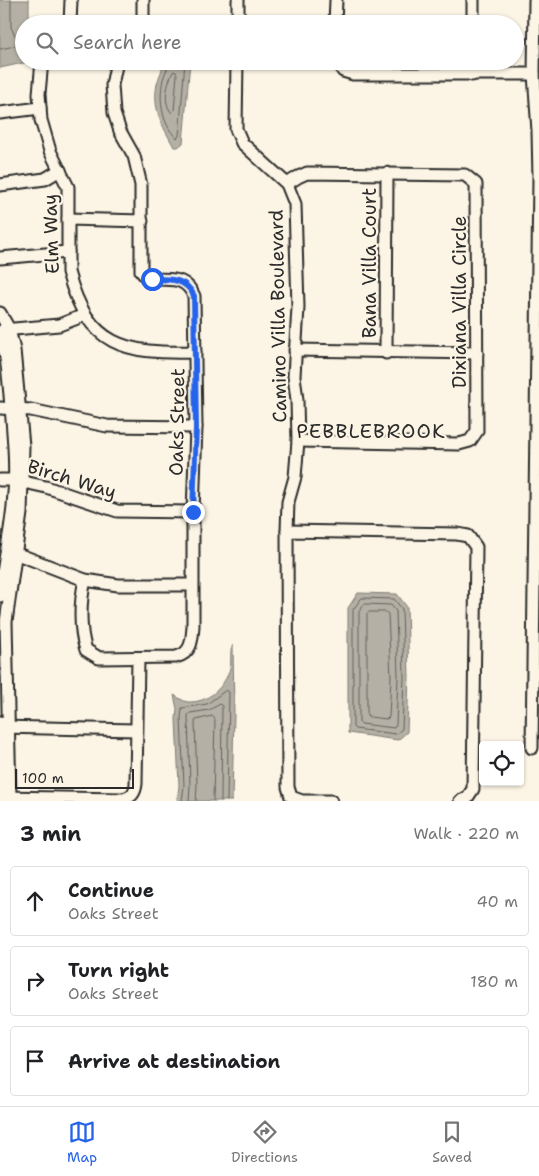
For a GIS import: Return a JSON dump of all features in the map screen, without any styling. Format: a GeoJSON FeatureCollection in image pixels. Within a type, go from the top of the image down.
{"type":"FeatureCollection","features":[{"type":"Feature","properties":{"kind":"street"},"geometry":{"type":"LineString","coordinates":[[70,15],[71,0]]}},
{"type":"Feature","properties":{"kind":"street"},"geometry":{"type":"LineString","coordinates":[[143,0],[143,15]]}},
{"type":"Feature","properties":{"kind":"street"},"geometry":{"type":"LineString","coordinates":[[238,0],[238,15]]}},
{"type":"Feature","properties":{"kind":"street"},"geometry":{"type":"LineString","coordinates":[[335,15],[336,0]]}},
{"type":"Feature","properties":{"kind":"street"},"geometry":{"type":"LineString","coordinates":[[472,15],[473,0]]}},
{"type":"Feature","properties":{"kind":"street"},"geometry":{"type":"LineString","coordinates":[[532,748],[536,736],[539,130],[534,74],[537,23],[534,0]]}},
{"type":"Feature","properties":{"kind":"street","name":"Elm Way"},"geometry":{"type":"LineString","coordinates":[[41,70],[40,108],[47,140],[68,187],[68,272],[84,314],[104,336],[128,348],[149,352],[195,352]]}},
{"type":"Feature","properties":{"kind":"street","name":"Oaks Street"},"geometry":{"type":"LineString","coordinates":[[85,580],[82,593],[82,639],[86,650],[99,658],[138,658],[176,657],[188,650],[192,632],[196,427],[194,296],[189,288],[179,281],[147,278],[142,273],[140,262],[141,185],[134,156],[116,122],[112,104],[112,85],[115,70]]}},
{"type":"Feature","properties":{"kind":"street","name":"Camino Villa Boulevard"},"geometry":{"type":"LineString","coordinates":[[237,70],[236,129],[242,143],[287,184],[292,194],[296,214],[298,307],[294,376],[297,400],[298,441],[295,477],[288,502],[287,531],[288,786],[291,797],[302,801],[331,801]]}},
{"type":"Feature","properties":{"kind":"street"},"geometry":{"type":"LineString","coordinates":[[342,70],[353,74],[534,74]]}},
{"type":"Feature","properties":{"kind":"street"},"geometry":{"type":"LineString","coordinates":[[472,70],[472,75]]}},
{"type":"Feature","properties":{"kind":"street"},"geometry":{"type":"LineString","coordinates":[[0,112],[40,108]]}},
{"type":"Feature","properties":{"kind":"street"},"geometry":{"type":"LineString","coordinates":[[0,185],[45,179],[60,170]]}},
{"type":"Feature","properties":{"kind":"street","name":"Dixiana Villa Circle"},"geometry":{"type":"LineString","coordinates":[[287,184],[307,173],[465,175],[476,184],[477,431],[470,440],[459,444],[298,441]]}},
{"type":"Feature","properties":{"kind":"street","name":"Bana Villa Court"},"geometry":{"type":"LineString","coordinates":[[386,353],[387,173]]}},
{"type":"Feature","properties":{"kind":"street"},"geometry":{"type":"LineString","coordinates":[[68,219],[142,221]]}},
{"type":"Feature","properties":{"kind":"street"},"geometry":{"type":"LineString","coordinates":[[0,258],[68,252]]}},
{"type":"Feature","properties":{"kind":"street"},"geometry":{"type":"LineString","coordinates":[[0,313],[19,480],[0,596]]}},
{"type":"Feature","properties":{"kind":"street"},"geometry":{"type":"LineString","coordinates":[[3,331],[59,325],[84,314]]}},
{"type":"Feature","properties":{"kind":"street"},"geometry":{"type":"LineString","coordinates":[[295,350],[477,353]]}},
{"type":"Feature","properties":{"kind":"street"},"geometry":{"type":"LineString","coordinates":[[10,408],[107,426],[196,427]]}},
{"type":"Feature","properties":{"kind":"street","name":"Birch Way"},"geometry":{"type":"LineString","coordinates":[[0,480],[19,480],[46,487],[117,512],[193,512]]}},
{"type":"Feature","properties":{"kind":"street"},"geometry":{"type":"LineString","coordinates":[[287,531],[457,534],[468,536],[476,547],[473,789],[467,798],[460,801]]}},
{"type":"Feature","properties":{"kind":"street"},"geometry":{"type":"LineString","coordinates":[[7,553],[85,580],[118,586],[192,585]]}},
{"type":"Feature","properties":{"kind":"street"},"geometry":{"type":"LineString","coordinates":[[7,553],[7,603],[3,627],[4,797],[123,799],[130,797],[136,790],[138,658]]}},
{"type":"Feature","properties":{"kind":"street"},"geometry":{"type":"LineString","coordinates":[[3,725],[136,730]]}},
{"type":"Feature","properties":{"kind":"water"},"geometry":{"type":"Polygon","coordinates":[[[0,0],[29,0],[29,15],[15,15],[15,65],[0,68],[0,0]]]}},
{"type":"Feature","properties":{"kind":"water"},"geometry":{"type":"Polygon","coordinates":[[[162,70],[189,70],[183,143],[178,147],[174,147],[159,117],[156,101],[157,84],[162,70]]]}},
{"type":"Feature","properties":{"kind":"water"},"geometry":{"type":"Polygon","coordinates":[[[358,593],[397,594],[407,607],[409,677],[407,732],[398,740],[348,733],[348,608],[358,593]]]}},
{"type":"Feature","properties":{"kind":"water"},"geometry":{"type":"Polygon","coordinates":[[[233,645],[232,801],[177,801],[179,786],[177,709],[174,695],[188,702],[195,702],[209,697],[215,692],[228,675],[233,645]]]}},
{"type":"Feature","properties":{"kind":"district","name":"PEBBLEBROOK"},"geometry":{"type":"Point","coordinates":[371,431]}},
{"type":"Feature","properties":{"kind":"route"},"geometry":{"type":"LineString","coordinates":[[152,279],[179,281],[186,285],[194,296],[196,427],[193,512]]}}]}
